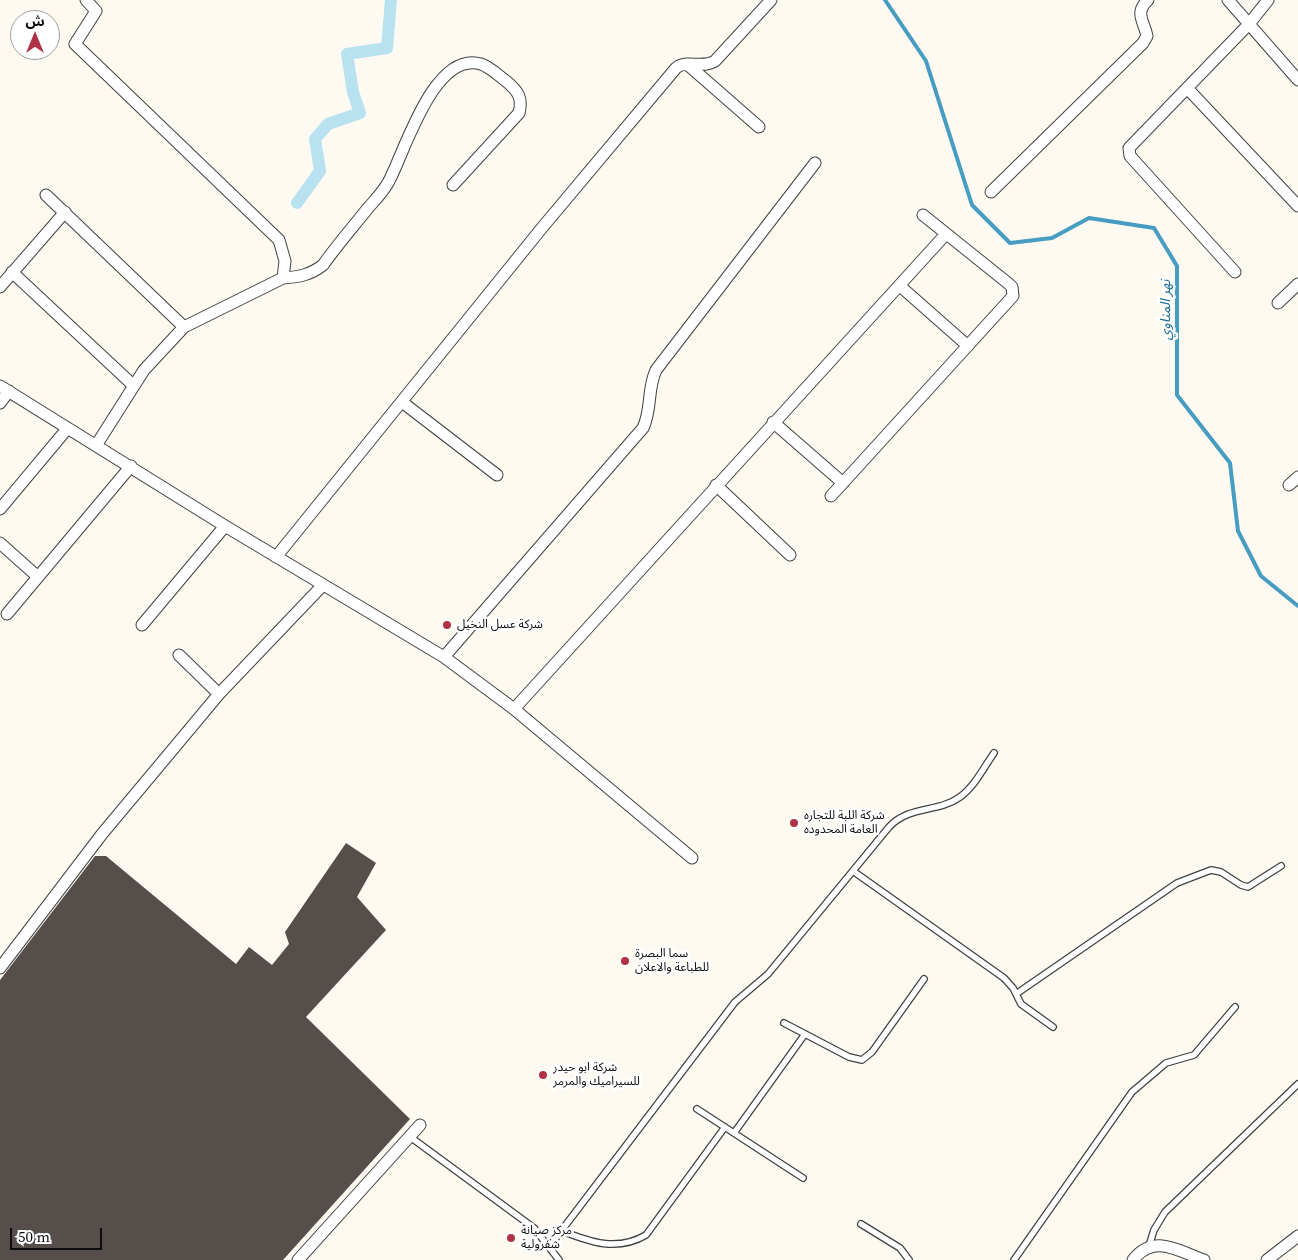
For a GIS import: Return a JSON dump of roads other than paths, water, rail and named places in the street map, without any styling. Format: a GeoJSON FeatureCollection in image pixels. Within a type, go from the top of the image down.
{"type":"FeatureCollection","features":[{"type":"Feature","properties":{"kind":"street"},"geometry":{"type":"LineString","coordinates":[[86,0],[96,11],[75,44],[279,240],[285,261],[283,278]]}},
{"type":"Feature","properties":{"kind":"street"},"geometry":{"type":"LineString","coordinates":[[276,557],[676,68],[687,64],[706,65],[715,61],[771,0]]}},
{"type":"Feature","properties":{"kind":"street"},"geometry":{"type":"LineString","coordinates":[[992,192],[1143,43],[1147,36],[1139,16],[1140,10],[1148,0]]}},
{"type":"Feature","properties":{"kind":"street"},"geometry":{"type":"LineString","coordinates":[[1228,0],[1298,80]]}},
{"type":"Feature","properties":{"kind":"street"},"geometry":{"type":"LineString","coordinates":[[1235,272],[1130,156],[1129,148],[1249,24],[1268,0]]}},
{"type":"Feature","properties":{"kind":"street"},"geometry":{"type":"LineString","coordinates":[[97,444],[159,351],[184,327],[283,278],[299,277],[312,273],[323,265],[389,183],[419,115],[439,82],[454,68],[468,63],[482,64],[514,87],[521,103],[519,113],[453,185]]}},
{"type":"Feature","properties":{"kind":"street"},"geometry":{"type":"LineString","coordinates":[[687,64],[759,127]]}},
{"type":"Feature","properties":{"kind":"street"},"geometry":{"type":"LineString","coordinates":[[1187,88],[1298,206]]}},
{"type":"Feature","properties":{"kind":"street"},"geometry":{"type":"LineString","coordinates":[[444,657],[643,428],[648,416],[650,386],[656,370],[815,163]]}},
{"type":"Feature","properties":{"kind":"street"},"geometry":{"type":"LineString","coordinates":[[46,195],[184,327]]}},
{"type":"Feature","properties":{"kind":"street"},"geometry":{"type":"LineString","coordinates":[[0,286],[65,212]]}},
{"type":"Feature","properties":{"kind":"street"},"geometry":{"type":"LineString","coordinates":[[831,496],[1010,299],[1013,291],[1009,284],[923,215]]}},
{"type":"Feature","properties":{"kind":"street"},"geometry":{"type":"LineString","coordinates":[[514,709],[946,234]]}},
{"type":"Feature","properties":{"kind":"street"},"geometry":{"type":"LineString","coordinates":[[12,272],[134,386]]}},
{"type":"Feature","properties":{"kind":"street"},"geometry":{"type":"LineString","coordinates":[[1278,303],[1298,284]]}},
{"type":"Feature","properties":{"kind":"street"},"geometry":{"type":"LineString","coordinates":[[900,286],[968,346]]}},
{"type":"Feature","properties":{"kind":"street"},"geometry":{"type":"LineString","coordinates":[[0,403],[5,389],[67,429],[97,444],[225,526],[444,657],[514,709],[692,858]]}},
{"type":"Feature","properties":{"kind":"street"},"geometry":{"type":"LineString","coordinates":[[402,402],[496,475]]}},
{"type":"Feature","properties":{"kind":"street"},"geometry":{"type":"LineString","coordinates":[[773,422],[843,482]]}},
{"type":"Feature","properties":{"kind":"street"},"geometry":{"type":"LineString","coordinates":[[0,508],[67,429]]}},
{"type":"Feature","properties":{"kind":"street"},"geometry":{"type":"LineString","coordinates":[[7,614],[131,466]]}},
{"type":"Feature","properties":{"kind":"street"},"geometry":{"type":"LineString","coordinates":[[716,485],[790,555]]}},
{"type":"Feature","properties":{"kind":"street"},"geometry":{"type":"LineString","coordinates":[[142,625],[225,526]]}},
{"type":"Feature","properties":{"kind":"street"},"geometry":{"type":"LineString","coordinates":[[0,543],[38,577]]}},
{"type":"Feature","properties":{"kind":"street"},"geometry":{"type":"LineString","coordinates":[[0,968],[102,834],[219,694],[323,585]]}},
{"type":"Feature","properties":{"kind":"street"},"geometry":{"type":"LineString","coordinates":[[179,655],[219,694]]}},
{"type":"Feature","properties":{"kind":"street"},"geometry":{"type":"LineString","coordinates":[[298,1260],[420,1125]]}},
{"type":"Feature","properties":{"kind":"street"},"geometry":{"type":"LineString","coordinates":[[1267,1260],[1298,1236]]}},
{"type":"Feature","properties":{"kind":"street"},"geometry":{"type":"LineString","coordinates":[[1133,1260],[1140,1251],[1148,1246],[1158,1245],[1204,1260]]}},
{"type":"Feature","properties":{"kind":"lane"},"geometry":{"type":"LineString","coordinates":[[549,1247],[735,1002],[768,974],[853,870],[900,817],[913,811],[960,798],[994,753]]}},
{"type":"Feature","properties":{"kind":"lane"},"geometry":{"type":"LineString","coordinates":[[1016,994],[1177,883],[1211,870],[1221,872],[1241,886],[1248,887],[1281,866]]}},
{"type":"Feature","properties":{"kind":"lane"},"geometry":{"type":"LineString","coordinates":[[853,870],[1004,978],[1021,1004],[1053,1027]]}},
{"type":"Feature","properties":{"kind":"lane"},"geometry":{"type":"LineString","coordinates":[[784,1023],[855,1060],[868,1057],[924,979]]}},
{"type":"Feature","properties":{"kind":"lane"},"geometry":{"type":"LineString","coordinates":[[1014,1260],[1132,1092],[1166,1063],[1194,1055],[1235,1008]]}},
{"type":"Feature","properties":{"kind":"lane"},"geometry":{"type":"LineString","coordinates":[[734,1133],[805,1034]]}},
{"type":"Feature","properties":{"kind":"lane"},"geometry":{"type":"LineString","coordinates":[[1148,1246],[1154,1230],[1165,1212],[1298,1084]]}},
{"type":"Feature","properties":{"kind":"lane"},"geometry":{"type":"LineString","coordinates":[[697,1109],[803,1178]]}},
{"type":"Feature","properties":{"kind":"lane"},"geometry":{"type":"LineString","coordinates":[[562,1230],[591,1242],[610,1245],[629,1242],[646,1235],[725,1127]]}},
{"type":"Feature","properties":{"kind":"lane"},"geometry":{"type":"LineString","coordinates":[[409,1136],[534,1228],[558,1260]]}},
{"type":"Feature","properties":{"kind":"lane"},"geometry":{"type":"LineString","coordinates":[[861,1224],[900,1248],[909,1260]]}},
{"type":"Feature","properties":{"kind":"waterway"},"geometry":{"type":"LineString","coordinates":[[297,203],[320,171],[315,139],[328,124],[360,113],[353,92],[347,54],[387,48],[391,0]]}},
{"type":"Feature","properties":{"kind":"waterway","name":"نهر المناوي"},"geometry":{"type":"LineString","coordinates":[[885,0],[926,61],[972,205],[1010,243],[1052,238],[1089,218],[1154,228],[1177,266],[1177,395],[1230,463],[1238,531],[1261,576],[1298,606]]}},
{"type":"Feature","properties":{"kind":"place","name":"شركة عسل النخيل"},"geometry":{"type":"Point","coordinates":[447,625]}},
{"type":"Feature","properties":{"kind":"place","name":"شركة اللبة للتجاره العامة المحدوده"},"geometry":{"type":"Point","coordinates":[794,823]}},
{"type":"Feature","properties":{"kind":"place","name":"سما البصرة للطباعة والاعلان"},"geometry":{"type":"Point","coordinates":[625,961]}},
{"type":"Feature","properties":{"kind":"place","name":"شركة ابو حيدر للسيراميك والمرمر"},"geometry":{"type":"Point","coordinates":[543,1075]}},
{"type":"Feature","properties":{"kind":"place","name":"مركز صيانة شفرولية"},"geometry":{"type":"Point","coordinates":[511,1238]}}]}
